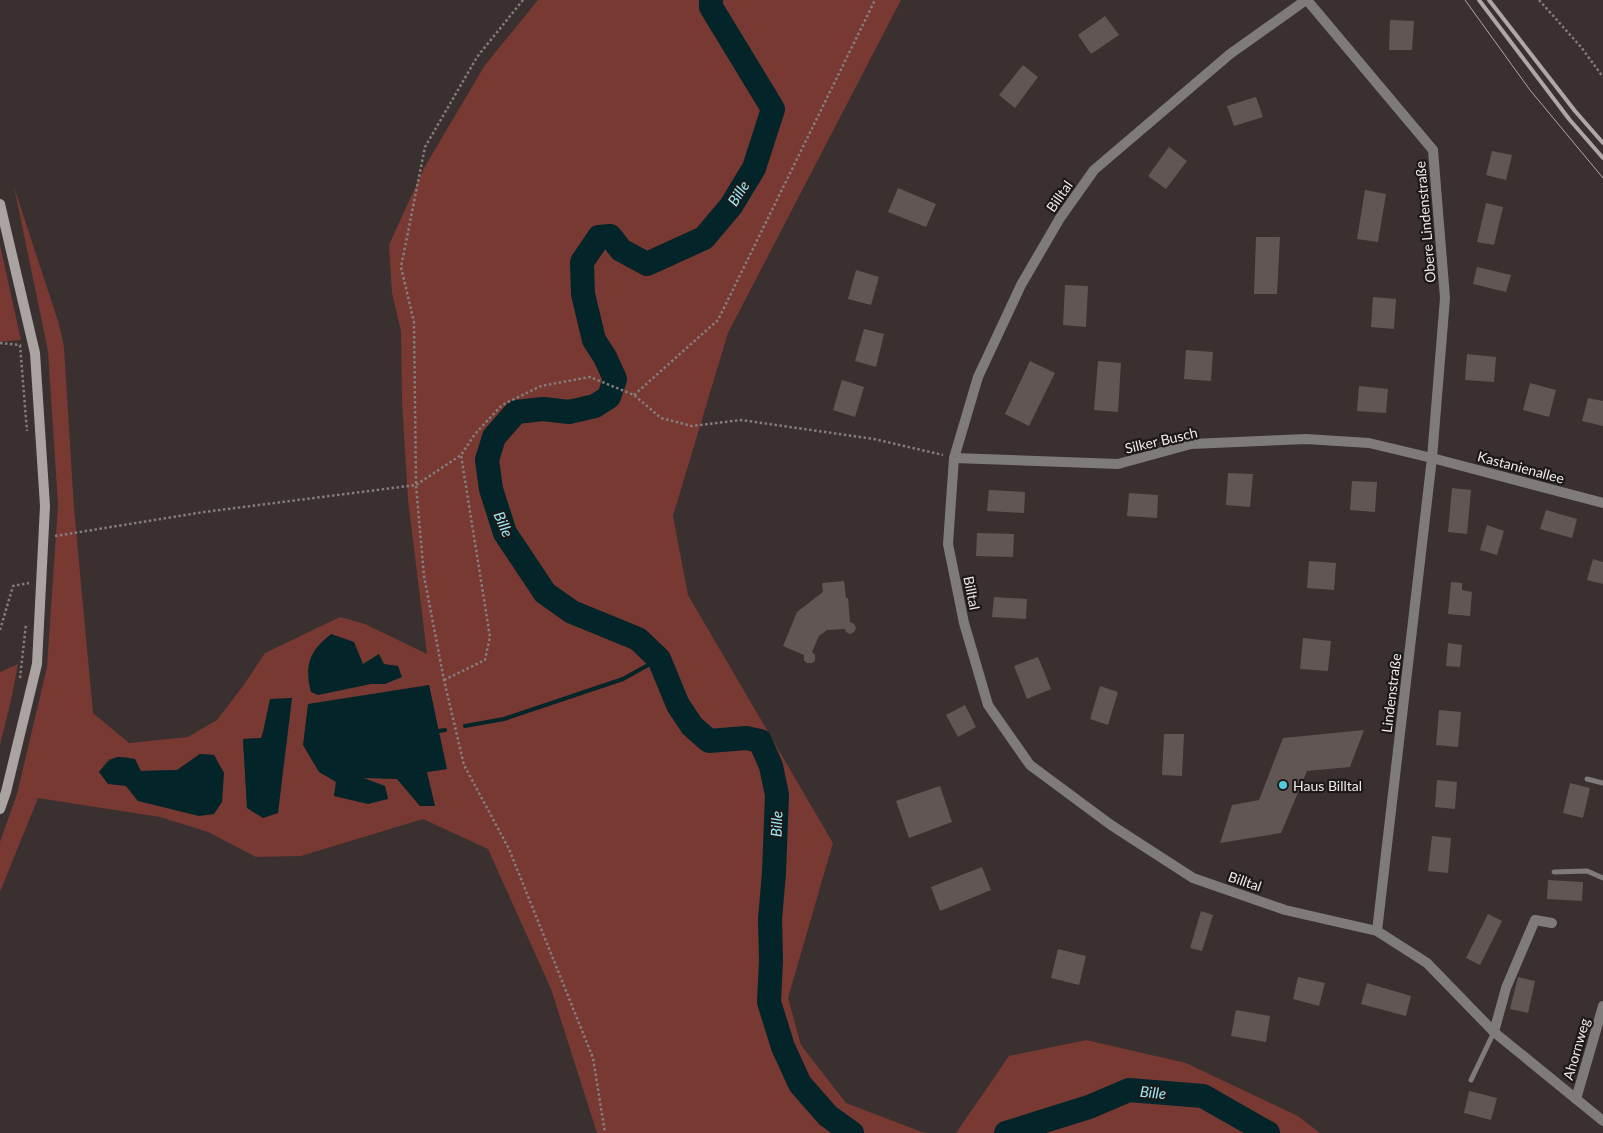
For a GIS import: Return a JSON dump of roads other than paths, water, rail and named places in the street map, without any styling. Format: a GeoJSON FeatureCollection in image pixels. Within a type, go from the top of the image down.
{"type":"FeatureCollection","features":[{"type":"Feature","properties":{"kind":"main road"},"geometry":{"type":"LineString","coordinates":[[0,204],[35,353],[45,506],[37,664],[6,792],[0,809]]}},
{"type":"Feature","properties":{"kind":"street","name":"Obere Lindenstraße"},"geometry":{"type":"LineString","coordinates":[[1306,0],[1433,150],[1445,298],[1432,458]]}},
{"type":"Feature","properties":{"kind":"street","name":"Billtal"},"geometry":{"type":"LineString","coordinates":[[1306,0],[1230,54],[1094,170],[1060,218],[1021,285],[978,377],[954,458],[948,544],[964,623],[988,705],[1030,765],[1111,826],[1193,878],[1285,910],[1377,931],[1427,963],[1494,1032],[1603,1121]]}},
{"type":"Feature","properties":{"kind":"street","name":"Silker Busch"},"geometry":{"type":"LineString","coordinates":[[954,458],[1118,464],[1191,444],[1306,439],[1369,443],[1432,458]]}},
{"type":"Feature","properties":{"kind":"street","name":"Kastanienallee"},"geometry":{"type":"LineString","coordinates":[[1432,458],[1603,503]]}},
{"type":"Feature","properties":{"kind":"street","name":"Lindenstraße"},"geometry":{"type":"LineString","coordinates":[[1377,931],[1432,458]]}},
{"type":"Feature","properties":{"kind":"street"},"geometry":{"type":"LineString","coordinates":[[1494,1032],[1506,988],[1535,920],[1552,923]]}},
{"type":"Feature","properties":{"kind":"street","name":"Ahornweg"},"geometry":{"type":"LineString","coordinates":[[1576,1099],[1603,1006]]}},
{"type":"Feature","properties":{"kind":"lane"},"geometry":{"type":"LineString","coordinates":[[1587,780],[1603,783]]}},
{"type":"Feature","properties":{"kind":"lane"},"geometry":{"type":"LineString","coordinates":[[1554,872],[1587,871],[1603,878]]}},
{"type":"Feature","properties":{"kind":"lane"},"geometry":{"type":"LineString","coordinates":[[1471,1080],[1494,1032]]}},
{"type":"Feature","properties":{"kind":"water"},"geometry":{"type":"Polygon","coordinates":[[[331,634],[354,642],[363,664],[379,654],[384,664],[398,666],[402,677],[385,684],[371,684],[318,695],[311,692],[308,674],[310,659],[318,646],[331,634]]]}},
{"type":"Feature","properties":{"kind":"water"},"geometry":{"type":"Polygon","coordinates":[[[429,685],[447,769],[427,772],[435,806],[420,806],[397,779],[363,778],[385,786],[388,799],[368,804],[334,796],[336,782],[319,772],[303,745],[308,704],[429,685]]]}},
{"type":"Feature","properties":{"kind":"water"},"geometry":{"type":"Polygon","coordinates":[[[292,698],[278,813],[263,818],[247,808],[243,739],[261,738],[270,699],[292,698]]]}},
{"type":"Feature","properties":{"kind":"water"},"geometry":{"type":"Polygon","coordinates":[[[200,754],[214,755],[224,773],[222,802],[214,814],[199,816],[138,801],[126,786],[108,784],[99,772],[107,763],[118,757],[135,759],[141,771],[177,770],[200,754]]]}},
{"type":"Feature","properties":{"kind":"waterway","name":"Bille"},"geometry":{"type":"LineString","coordinates":[[711,0],[711,7],[773,109],[754,168],[731,206],[704,238],[647,264],[621,250],[610,236],[599,237],[582,262],[583,294],[594,340],[605,357],[615,379],[609,397],[595,406],[569,412],[543,409],[516,412],[494,437],[487,460],[491,489],[505,533],[545,593],[572,612],[638,639],[659,659],[678,705],[692,726],[709,741],[746,738],[760,741],[771,766],[777,795],[770,919],[769,1002],[783,1047],[800,1084],[828,1116],[852,1133]]}},
{"type":"Feature","properties":{"kind":"waterway"},"geometry":{"type":"LineString","coordinates":[[465,726],[504,719],[623,679],[659,659]]}},
{"type":"Feature","properties":{"kind":"waterway"},"geometry":{"type":"LineString","coordinates":[[439,731],[445,730]]}},
{"type":"Feature","properties":{"kind":"waterway","name":"Bille"},"geometry":{"type":"LineString","coordinates":[[1006,1133],[1089,1107],[1129,1090],[1203,1096],[1268,1133]]}},
{"type":"Feature","properties":{"kind":"tram line"},"geometry":{"type":"LineString","coordinates":[[1465,0],[1530,90],[1603,178]]}},
{"type":"Feature","properties":{"kind":"railway"},"geometry":{"type":"LineString","coordinates":[[1479,0],[1569,119],[1603,158]]}},
{"type":"Feature","properties":{"kind":"railway"},"geometry":{"type":"LineString","coordinates":[[1489,0],[1575,111],[1603,143]]}},
{"type":"Feature","properties":{"kind":"place","name":"Haus Billtal"},"geometry":{"type":"Point","coordinates":[1283,785]}}]}
